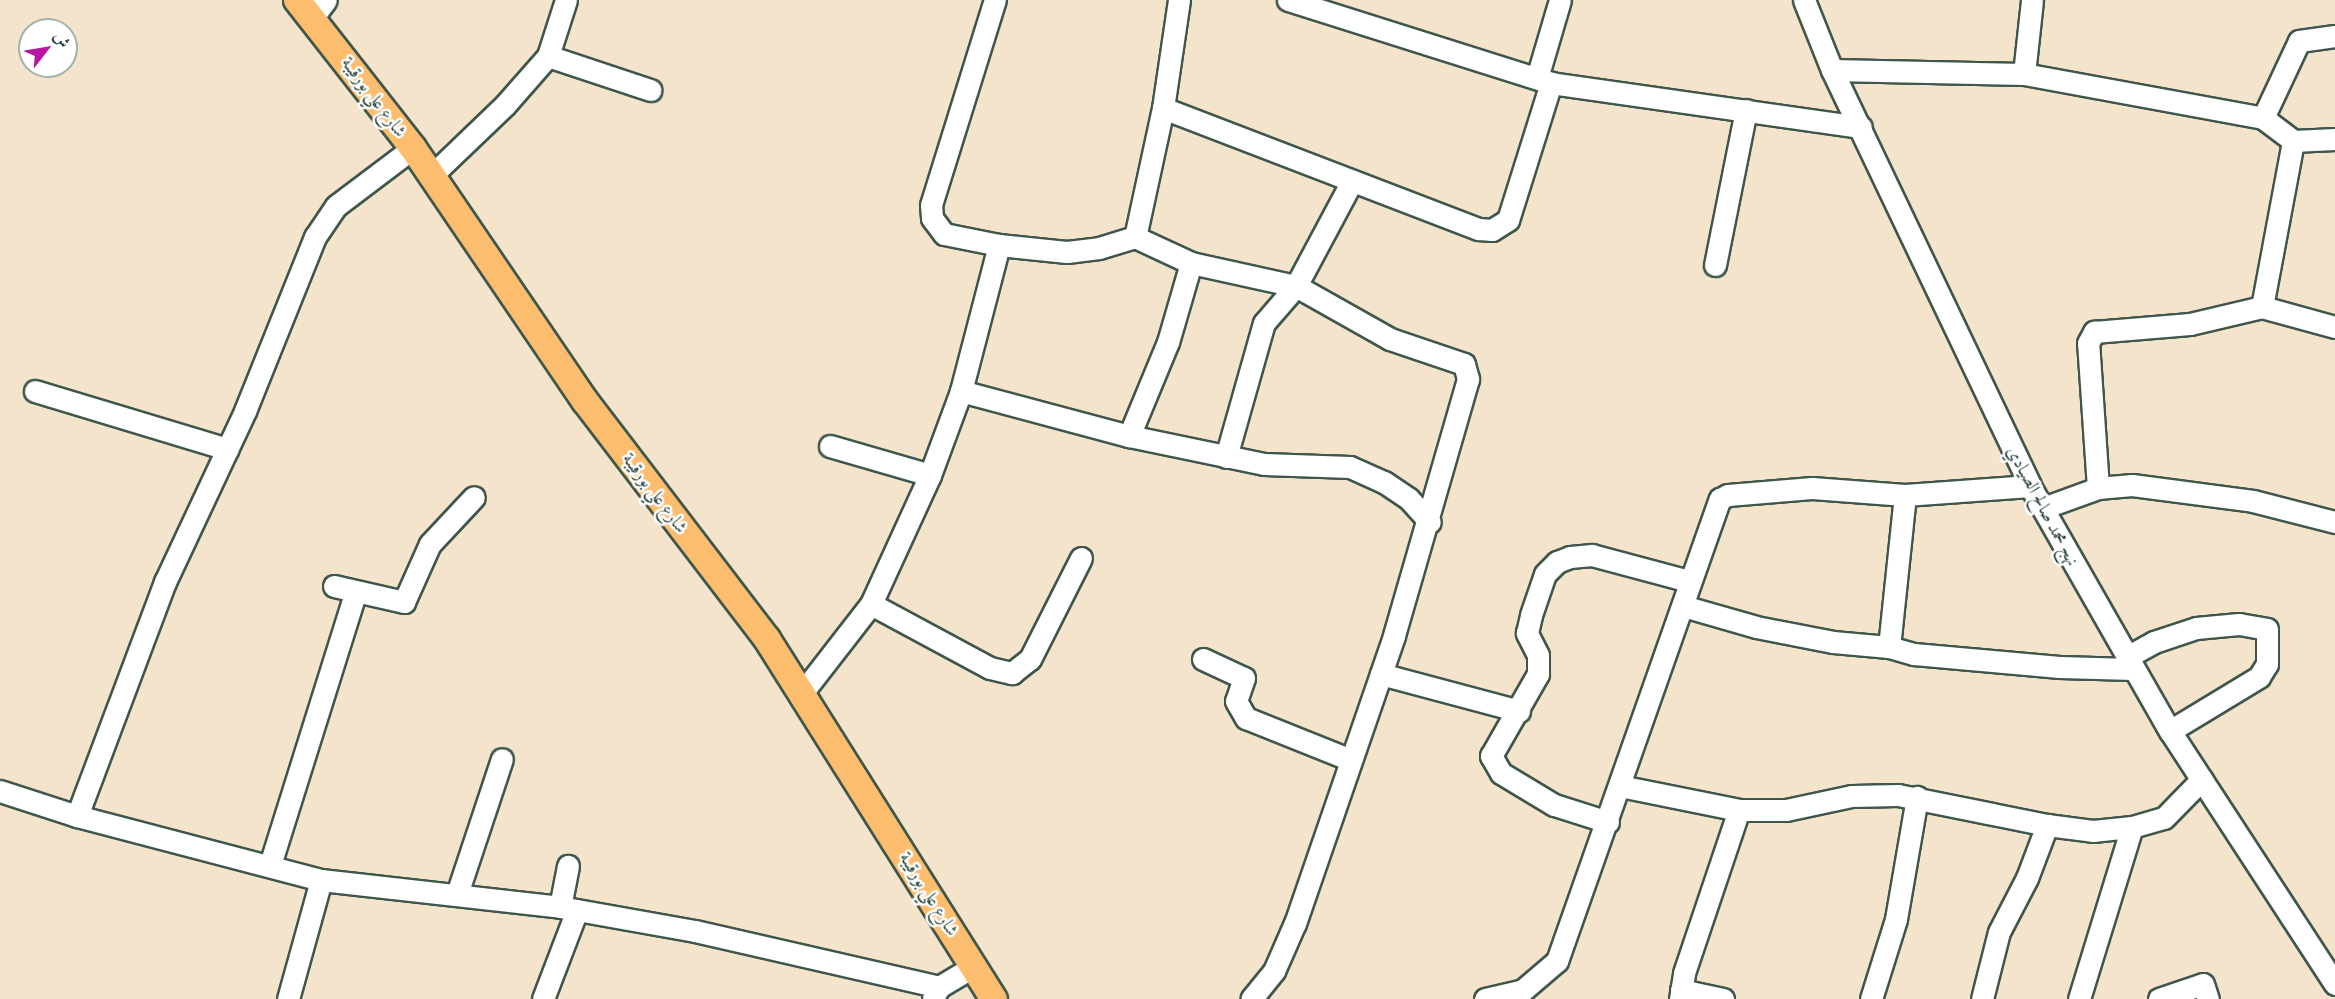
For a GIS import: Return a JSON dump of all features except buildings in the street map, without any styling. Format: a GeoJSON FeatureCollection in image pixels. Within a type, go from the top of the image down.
{"type":"FeatureCollection","features":[{"type":"Feature","properties":{"kind":"main road","name":"شارع علي بورقيبة"},"geometry":{"type":"LineString","coordinates":[[312,6],[432,175],[585,401],[767,639],[994,999]]}},
{"type":"Feature","properties":{"kind":"street"},"geometry":{"type":"LineString","coordinates":[[432,175],[505,105],[548,56],[566,0]]}},
{"type":"Feature","properties":{"kind":"street"},"geometry":{"type":"LineString","coordinates":[[995,0],[931,214],[944,234],[999,245],[1067,252],[1100,248],[1135,237],[1191,263],[1296,286],[1390,339],[1464,364],[1468,379],[1430,522],[1381,674],[1295,923],[1274,970],[1251,999]]}},
{"type":"Feature","properties":{"kind":"street"},"geometry":{"type":"LineString","coordinates":[[1135,237],[1163,108],[1179,0]]}},
{"type":"Feature","properties":{"kind":"street"},"geometry":{"type":"LineString","coordinates":[[1288,0],[1544,81],[1861,127]]}},
{"type":"Feature","properties":{"kind":"street"},"geometry":{"type":"LineString","coordinates":[[1163,108],[1479,229],[1504,226],[1544,81],[1560,0]]}},
{"type":"Feature","properties":{"kind":"street","name":"نهج محمد صالح الصيادي"},"geometry":{"type":"LineString","coordinates":[[1804,0],[1832,70],[2030,486],[2170,731],[2335,984]]}},
{"type":"Feature","properties":{"kind":"street"},"geometry":{"type":"LineString","coordinates":[[2024,74],[2032,0]]}},
{"type":"Feature","properties":{"kind":"street"},"geometry":{"type":"LineString","coordinates":[[2263,118],[2299,41],[2335,36]]}},
{"type":"Feature","properties":{"kind":"street"},"geometry":{"type":"LineString","coordinates":[[548,56],[650,90]]}},
{"type":"Feature","properties":{"kind":"street"},"geometry":{"type":"LineString","coordinates":[[1832,70],[2024,74],[2263,118],[2294,141],[2335,139]]}},
{"type":"Feature","properties":{"kind":"street"},"geometry":{"type":"LineString","coordinates":[[1715,265],[1746,110]]}},
{"type":"Feature","properties":{"kind":"street"},"geometry":{"type":"LineString","coordinates":[[2262,307],[2294,141]]}},
{"type":"Feature","properties":{"kind":"street"},"geometry":{"type":"LineString","coordinates":[[77,816],[165,582],[227,449],[322,224],[336,206],[413,148]]}},
{"type":"Feature","properties":{"kind":"street"},"geometry":{"type":"LineString","coordinates":[[1226,457],[1264,323],[1296,286],[1352,181]]}},
{"type":"Feature","properties":{"kind":"street"},"geometry":{"type":"LineString","coordinates":[[802,693],[871,604],[930,475],[961,391],[999,245]]}},
{"type":"Feature","properties":{"kind":"street"},"geometry":{"type":"LineString","coordinates":[[1129,436],[1168,342],[1191,263]]}},
{"type":"Feature","properties":{"kind":"street"},"geometry":{"type":"LineString","coordinates":[[2098,488],[2090,337],[2099,330],[2190,324],[2262,307],[2335,327]]}},
{"type":"Feature","properties":{"kind":"street"},"geometry":{"type":"LineString","coordinates":[[35,391],[227,449]]}},
{"type":"Feature","properties":{"kind":"street"},"geometry":{"type":"LineString","coordinates":[[961,391],[1129,436],[1226,457],[1296,468],[1336,465],[1366,472],[1409,499],[1430,522]]}},
{"type":"Feature","properties":{"kind":"street"},"geometry":{"type":"LineString","coordinates":[[830,446],[930,475]]}},
{"type":"Feature","properties":{"kind":"street"},"geometry":{"type":"LineString","coordinates":[[2043,508],[2098,488],[2132,485],[2209,493],[2335,522]]}},
{"type":"Feature","properties":{"kind":"street"},"geometry":{"type":"LineString","coordinates":[[1485,999],[1523,990],[1557,961],[1608,822],[1715,510],[1728,495],[1812,488],[1905,495],[2030,486]]}},
{"type":"Feature","properties":{"kind":"street"},"geometry":{"type":"LineString","coordinates":[[1889,647],[1905,495]]}},
{"type":"Feature","properties":{"kind":"street"},"geometry":{"type":"LineString","coordinates":[[334,586],[355,594],[404,602],[430,544],[474,497]]}},
{"type":"Feature","properties":{"kind":"street"},"geometry":{"type":"LineString","coordinates":[[1608,822],[1560,808],[1494,765],[1493,748],[1519,711],[1538,674],[1538,656],[1527,629],[1545,574],[1557,562],[1593,555],[1689,581]]}},
{"type":"Feature","properties":{"kind":"street"},"geometry":{"type":"LineString","coordinates":[[871,604],[990,668],[1012,673],[1030,659],[1081,558]]}},
{"type":"Feature","properties":{"kind":"street"},"geometry":{"type":"LineString","coordinates":[[270,866],[355,594]]}},
{"type":"Feature","properties":{"kind":"street"},"geometry":{"type":"LineString","coordinates":[[1683,606],[1778,632],[1833,642],[1889,647],[1914,654],[2059,667],[2130,663],[2179,632],[2204,626],[2240,624],[2268,629],[2267,664],[2259,677],[2170,731]]}},
{"type":"Feature","properties":{"kind":"street"},"geometry":{"type":"LineString","coordinates":[[1203,659],[1244,678],[1245,686],[1236,701],[1246,718],[1351,760]]}},
{"type":"Feature","properties":{"kind":"street"},"geometry":{"type":"LineString","coordinates":[[1381,674],[1519,711]]}},
{"type":"Feature","properties":{"kind":"street"},"geometry":{"type":"LineString","coordinates":[[457,894],[502,759]]}},
{"type":"Feature","properties":{"kind":"street"},"geometry":{"type":"LineString","coordinates":[[1620,786],[1739,810],[1786,810],[1871,794],[1917,797],[2048,825],[2093,831],[2132,827],[2164,818],[2202,779]]}},
{"type":"Feature","properties":{"kind":"street"},"geometry":{"type":"LineString","coordinates":[[0,791],[77,816],[321,880],[568,908],[695,931],[936,993],[974,966]]}},
{"type":"Feature","properties":{"kind":"street"},"geometry":{"type":"LineString","coordinates":[[1871,999],[1896,919],[1917,797]]}},
{"type":"Feature","properties":{"kind":"street"},"geometry":{"type":"LineString","coordinates":[[1723,999],[1681,995],[1739,810]]}},
{"type":"Feature","properties":{"kind":"street"},"geometry":{"type":"LineString","coordinates":[[1982,999],[1999,932],[2027,878],[2048,825]]}},
{"type":"Feature","properties":{"kind":"street"},"geometry":{"type":"LineString","coordinates":[[2079,999],[2132,827]]}},
{"type":"Feature","properties":{"kind":"street"},"geometry":{"type":"LineString","coordinates":[[543,999],[568,908],[568,866]]}},
{"type":"Feature","properties":{"kind":"street"},"geometry":{"type":"LineString","coordinates":[[288,999],[321,880]]}},
{"type":"Feature","properties":{"kind":"street"},"geometry":{"type":"LineString","coordinates":[[2159,999],[2204,984],[2208,999]]}}]}
